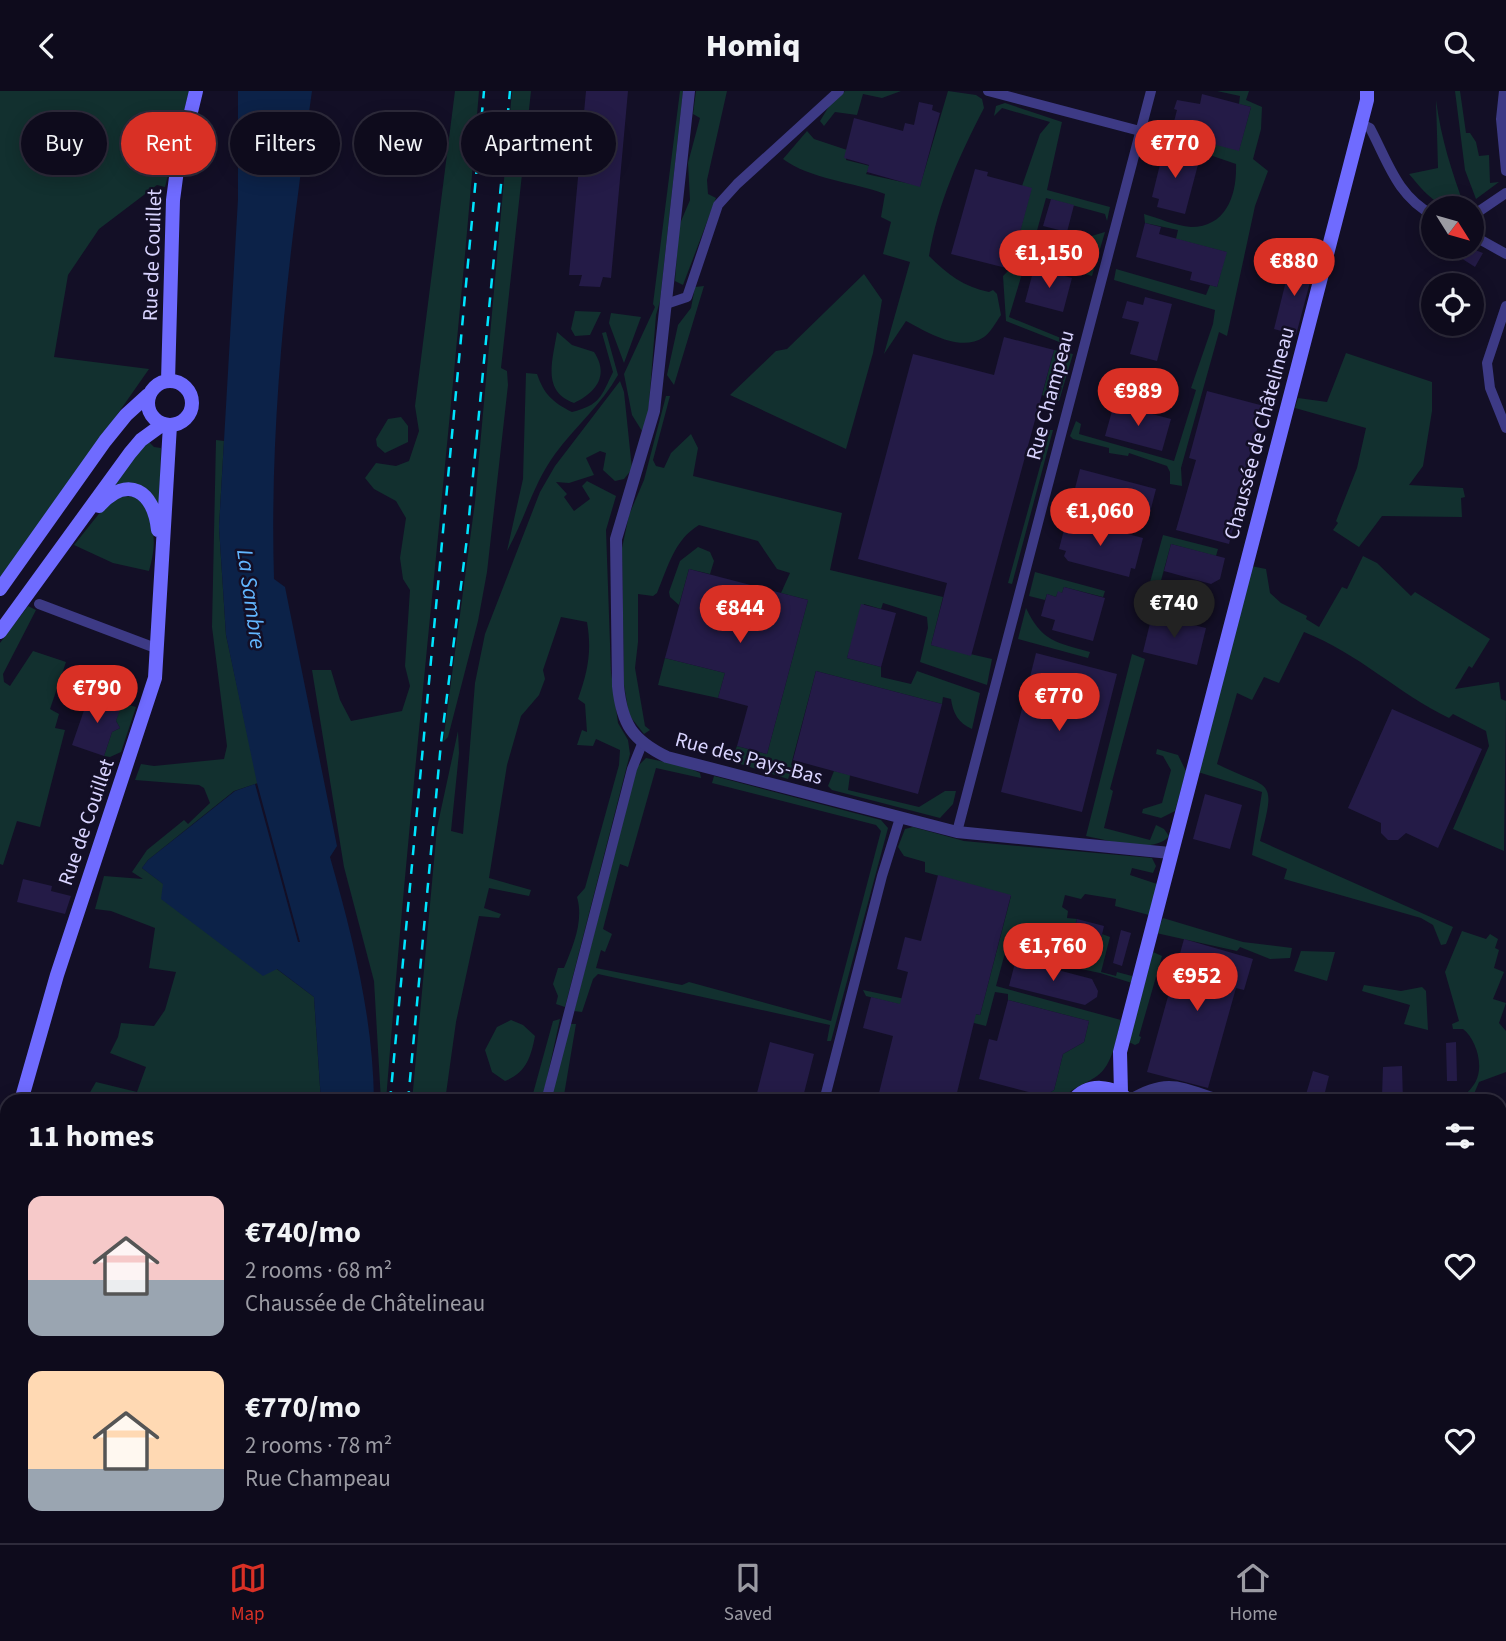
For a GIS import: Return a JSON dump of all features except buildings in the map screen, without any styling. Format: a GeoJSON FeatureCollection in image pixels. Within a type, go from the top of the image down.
{"type":"FeatureCollection","features":[{"type":"Feature","properties":{"kind":"main road","name":"Rue de Couillet"},"geometry":{"type":"LineString","coordinates":[[168,381],[173,200],[177,170],[196,91]]}},
{"type":"Feature","properties":{"kind":"main road","name":"Chaussée de Châtelineau"},"geometry":{"type":"LineString","coordinates":[[1120,1052],[1361,124],[1367,91]]}},
{"type":"Feature","properties":{"kind":"main road"},"geometry":{"type":"LineString","coordinates":[[0,589],[126,415],[159,383],[168,381],[181,384],[187,389],[192,406],[184,419],[141,440],[0,632]]}},
{"type":"Feature","properties":{"kind":"main road"},"geometry":{"type":"LineString","coordinates":[[148,395],[150,413],[167,425]]}},
{"type":"Feature","properties":{"kind":"main road","name":"Rue de Couillet"},"geometry":{"type":"LineString","coordinates":[[23,1094],[57,975],[155,678],[163,557],[167,425]]}},
{"type":"Feature","properties":{"kind":"main road"},"geometry":{"type":"LineString","coordinates":[[65,543],[111,494],[129,489],[145,495],[154,509],[158,545],[163,557]]}},
{"type":"Feature","properties":{"kind":"main road"},"geometry":{"type":"LineString","coordinates":[[1095,1087],[1120,1052]]}},
{"type":"Feature","properties":{"kind":"main road"},"geometry":{"type":"LineString","coordinates":[[1120,1052],[1126,1094]]}},
{"type":"Feature","properties":{"kind":"main road"},"geometry":{"type":"LineString","coordinates":[[1078,1094],[1095,1087],[1109,1088],[1120,1094]]}},
{"type":"Feature","properties":{"kind":"street","name":"Rue des Pays-Bas"},"geometry":{"type":"LineString","coordinates":[[689,91],[654,411],[618,529],[614,556],[620,705],[630,729],[642,744],[667,757],[957,832],[1170,853]]}},
{"type":"Feature","properties":{"kind":"street"},"geometry":{"type":"LineString","coordinates":[[666,304],[687,297],[718,205],[737,184],[839,91]]}},
{"type":"Feature","properties":{"kind":"street"},"geometry":{"type":"LineString","coordinates":[[988,91],[1140,131]]}},
{"type":"Feature","properties":{"kind":"street","name":"Rue Champeau"},"geometry":{"type":"LineString","coordinates":[[957,832],[1151,91]]}},
{"type":"Feature","properties":{"kind":"street"},"geometry":{"type":"LineString","coordinates":[[1504,91],[1501,119],[1506,171]]}},
{"type":"Feature","properties":{"kind":"street"},"geometry":{"type":"LineString","coordinates":[[1361,124],[1370,128],[1390,172],[1403,192],[1421,206]]}},
{"type":"Feature","properties":{"kind":"street"},"geometry":{"type":"LineString","coordinates":[[1484,208],[1506,193]]}},
{"type":"Feature","properties":{"kind":"street"},"geometry":{"type":"LineString","coordinates":[[1484,242],[1506,254]]}},
{"type":"Feature","properties":{"kind":"street"},"geometry":{"type":"LineString","coordinates":[[1506,306],[1487,363],[1490,388],[1506,428]]}},
{"type":"Feature","properties":{"kind":"street"},"geometry":{"type":"LineString","coordinates":[[39,604],[158,649]]}},
{"type":"Feature","properties":{"kind":"street"},"geometry":{"type":"LineString","coordinates":[[548,1094],[632,769],[642,744]]}},
{"type":"Feature","properties":{"kind":"street"},"geometry":{"type":"LineString","coordinates":[[826,1094],[882,876],[900,818]]}},
{"type":"Feature","properties":{"kind":"street"},"geometry":{"type":"LineString","coordinates":[[1135,1094],[1150,1087],[1174,1084],[1204,1094]]}},
{"type":"Feature","properties":{"kind":"green space"},"geometry":{"type":"Polygon","coordinates":[[[0,91],[189,91],[184,112],[121,112],[121,175],[168,175],[165,187],[157,185],[99,229],[68,275],[54,357],[149,369],[0,582],[0,91]]]}},
{"type":"Feature","properties":{"kind":"green space"},"geometry":{"type":"Polygon","coordinates":[[[455,91],[479,91],[477,112],[461,112],[461,175],[472,175],[387,1094],[381,1094],[374,981],[344,867],[312,670],[331,670],[340,700],[351,721],[402,711],[410,686],[405,666],[410,590],[403,579],[400,558],[406,518],[396,501],[374,489],[365,478],[376,463],[396,466],[409,461],[419,431],[415,406],[444,175],[447,175],[455,91]]]}},
{"type":"Feature","properties":{"kind":"green space"},"geometry":{"type":"Polygon","coordinates":[[[512,91],[531,91],[529,112],[510,112],[512,91]]]}},
{"type":"Feature","properties":{"kind":"green space"},"geometry":{"type":"Polygon","coordinates":[[[680,91],[683,91],[660,301],[656,315],[648,416],[642,431],[632,415],[624,374],[655,307],[653,304],[680,91]]]}},
{"type":"Feature","properties":{"kind":"green space"},"geometry":{"type":"Polygon","coordinates":[[[696,91],[727,91],[707,180],[708,194],[716,198],[683,285],[675,281],[679,226],[690,200],[688,163],[700,118],[693,114],[696,91]]]}},
{"type":"Feature","properties":{"kind":"green space"},"geometry":{"type":"Polygon","coordinates":[[[845,91],[901,91],[882,98],[863,94],[857,115],[835,112],[824,126],[820,121],[831,103],[845,91]]]}},
{"type":"Feature","properties":{"kind":"green space"},"geometry":{"type":"Polygon","coordinates":[[[948,91],[976,95],[982,99],[984,108],[950,180],[929,256],[964,283],[980,290],[993,290],[997,294],[1001,315],[984,337],[965,343],[944,339],[906,321],[884,354],[910,262],[883,254],[891,222],[881,217],[885,194],[819,176],[783,159],[807,131],[814,139],[847,150],[846,160],[870,166],[866,174],[920,186],[948,91]]]}},
{"type":"Feature","properties":{"kind":"green space"},"geometry":{"type":"Polygon","coordinates":[[[1217,91],[1249,91],[1246,100],[1262,107],[1261,129],[1253,159],[1268,171],[1255,206],[1227,336],[1219,332],[1181,468],[1182,486],[1170,484],[1167,466],[1129,453],[1128,456],[1109,453],[1109,448],[1070,436],[1076,421],[1081,424],[1079,434],[1174,461],[1196,390],[1191,388],[1213,324],[1215,310],[1114,280],[1116,269],[1206,295],[1210,285],[1217,287],[1226,252],[1176,239],[1178,230],[1145,223],[1144,214],[1173,224],[1203,226],[1221,215],[1227,207],[1232,197],[1236,164],[1201,152],[1200,158],[1150,143],[1154,128],[1239,150],[1251,107],[1239,104],[1240,96],[1217,91]]]}},
{"type":"Feature","properties":{"kind":"green space"},"geometry":{"type":"Polygon","coordinates":[[[1455,91],[1460,91],[1466,133],[1470,133],[1476,142],[1479,156],[1489,155],[1490,183],[1499,182],[1480,196],[1475,196],[1465,170],[1455,91]]]}},
{"type":"Feature","properties":{"kind":"green space"},"geometry":{"type":"Polygon","coordinates":[[[1436,100],[1448,155],[1461,196],[1429,196],[1409,174],[1438,168],[1436,100]]]}},
{"type":"Feature","properties":{"kind":"green space"},"geometry":{"type":"Polygon","coordinates":[[[1005,103],[1062,122],[1047,190],[1110,207],[1107,221],[1105,214],[1046,198],[1033,245],[1053,248],[1056,238],[1078,240],[1105,232],[1092,276],[1027,257],[1009,317],[1073,343],[1072,347],[1006,321],[1003,276],[1010,269],[1031,189],[1022,186],[1040,134],[1050,122],[1002,108],[994,116],[996,106],[1005,103]]]}},
{"type":"Feature","properties":{"kind":"green space"},"geometry":{"type":"Polygon","coordinates":[[[504,175],[522,175],[501,368],[507,371],[508,385],[487,572],[478,621],[448,737],[443,742],[475,502],[504,175]]]}},
{"type":"Feature","properties":{"kind":"green space"},"geometry":{"type":"Polygon","coordinates":[[[864,274],[882,300],[873,353],[846,449],[730,395],[776,351],[787,349],[864,274]]]}},
{"type":"Feature","properties":{"kind":"green space"},"geometry":{"type":"Polygon","coordinates":[[[704,286],[674,385],[667,375],[678,325],[691,308],[695,287],[704,286]]]}},
{"type":"Feature","properties":{"kind":"green space"},"geometry":{"type":"Polygon","coordinates":[[[575,311],[601,312],[590,335],[575,336],[571,329],[575,311]]]}},
{"type":"Feature","properties":{"kind":"green space"},"geometry":{"type":"Polygon","coordinates":[[[611,313],[641,317],[624,363],[609,323],[611,313]]]}},
{"type":"Feature","properties":{"kind":"green space"},"geometry":{"type":"Polygon","coordinates":[[[557,332],[572,345],[594,352],[601,369],[594,389],[574,403],[564,398],[553,383],[552,364],[557,332]]]}},
{"type":"Feature","properties":{"kind":"green space"},"geometry":{"type":"Polygon","coordinates":[[[606,332],[618,375],[547,465],[507,551],[523,479],[526,373],[537,374],[554,401],[572,412],[589,406],[602,394],[613,372],[602,333],[606,332]]]}},
{"type":"Feature","properties":{"kind":"green space"},"geometry":{"type":"Polygon","coordinates":[[[1054,350],[1073,354],[1059,401],[1042,395],[1054,350]]]}},
{"type":"Feature","properties":{"kind":"green space"},"geometry":{"type":"Polygon","coordinates":[[[1346,353],[1432,382],[1432,411],[1423,466],[1409,485],[1463,488],[1465,497],[1461,498],[1462,517],[1382,516],[1359,547],[1333,530],[1338,523],[1336,521],[1357,468],[1366,428],[1295,408],[1298,398],[1327,402],[1346,353]]]}},
{"type":"Feature","properties":{"kind":"green space"},"geometry":{"type":"Polygon","coordinates":[[[620,381],[624,392],[632,469],[624,479],[615,481],[603,470],[606,453],[600,451],[586,458],[594,475],[569,483],[556,482],[567,494],[564,497],[574,511],[590,499],[582,486],[587,481],[616,496],[606,530],[611,672],[618,723],[628,740],[630,754],[565,1007],[556,1004],[558,996],[553,984],[558,968],[564,968],[571,951],[579,915],[577,897],[585,888],[619,765],[620,750],[596,739],[593,746],[577,745],[582,730],[587,732],[585,704],[578,699],[588,661],[587,622],[561,617],[543,670],[545,679],[539,695],[521,716],[507,765],[489,878],[531,890],[529,896],[489,888],[484,908],[501,914],[499,918],[479,916],[456,1022],[446,1094],[413,1094],[437,828],[458,731],[459,753],[451,831],[463,834],[475,683],[485,634],[540,492],[555,466],[620,381]]]}},
{"type":"Feature","properties":{"kind":"green space"},"geometry":{"type":"Polygon","coordinates":[[[666,396],[670,396],[653,460],[656,466],[664,468],[671,453],[691,434],[698,448],[693,476],[842,513],[830,570],[943,597],[931,645],[992,659],[987,685],[920,662],[928,628],[927,617],[883,603],[881,609],[864,604],[847,658],[881,667],[881,677],[911,684],[917,671],[980,693],[972,729],[957,717],[951,699],[943,697],[942,704],[816,671],[791,765],[819,772],[817,785],[731,761],[737,746],[767,754],[808,600],[781,593],[790,573],[777,569],[758,541],[699,525],[683,538],[678,546],[657,593],[653,596],[638,594],[635,668],[645,726],[650,730],[644,734],[629,715],[624,685],[622,548],[629,515],[644,480],[666,396]]]}},
{"type":"Feature","properties":{"kind":"green space"},"geometry":{"type":"Polygon","coordinates":[[[401,417],[408,426],[408,442],[385,453],[377,446],[376,439],[388,419],[401,417]]]}},
{"type":"Feature","properties":{"kind":"green space"},"geometry":{"type":"Polygon","coordinates":[[[1050,430],[1053,430],[1012,584],[1008,583],[1050,430]]]}},
{"type":"Feature","properties":{"kind":"green space"},"geometry":{"type":"Polygon","coordinates":[[[147,440],[154,447],[161,448],[159,507],[114,488],[123,468],[147,440]]]}},
{"type":"Feature","properties":{"kind":"green space"},"geometry":{"type":"Polygon","coordinates":[[[216,440],[224,441],[219,527],[226,635],[258,783],[234,791],[148,860],[142,868],[314,997],[321,1094],[89,1094],[96,1082],[137,1092],[146,1067],[110,1053],[121,1023],[154,1026],[165,1010],[176,972],[149,968],[155,928],[111,911],[95,909],[104,876],[143,879],[132,872],[147,850],[184,820],[188,824],[210,803],[204,788],[199,785],[135,780],[141,764],[154,766],[224,759],[227,746],[212,627],[216,440]]]}},
{"type":"Feature","properties":{"kind":"green space"},"geometry":{"type":"Polygon","coordinates":[[[120,496],[140,497],[149,517],[154,541],[149,571],[113,563],[74,545],[110,500],[120,496]]]}},
{"type":"Feature","properties":{"kind":"green space"},"geometry":{"type":"Polygon","coordinates":[[[1163,535],[1218,549],[1216,556],[1171,544],[1154,606],[1144,604],[1163,535]]]}},
{"type":"Feature","properties":{"kind":"green space"},"geometry":{"type":"Polygon","coordinates":[[[698,547],[710,552],[714,561],[710,574],[689,569],[679,605],[670,597],[669,592],[680,561],[698,547]]]}},
{"type":"Feature","properties":{"kind":"green space"},"geometry":{"type":"Polygon","coordinates":[[[1363,556],[1377,563],[1411,596],[1415,592],[1490,639],[1455,689],[1499,682],[1501,699],[1506,701],[1504,851],[1453,829],[1489,746],[1486,731],[1453,714],[1449,718],[1342,651],[1304,632],[1279,683],[1264,677],[1252,700],[1237,693],[1217,764],[1265,788],[1268,805],[1260,841],[1453,927],[1446,944],[1441,945],[1433,925],[1421,918],[1284,879],[1287,869],[1252,855],[1262,792],[1198,772],[1251,566],[1266,569],[1270,593],[1281,603],[1307,616],[1306,619],[1319,627],[1342,587],[1347,589],[1363,556]]]}},
{"type":"Feature","properties":{"kind":"green space"},"geometry":{"type":"Polygon","coordinates":[[[1035,572],[1105,591],[1103,597],[1064,587],[1062,593],[1058,592],[1056,597],[1047,594],[1045,600],[1029,596],[1035,572]]]}},
{"type":"Feature","properties":{"kind":"green space"},"geometry":{"type":"Polygon","coordinates":[[[28,606],[36,610],[3,674],[4,682],[10,686],[33,651],[66,662],[50,709],[59,714],[55,728],[65,730],[40,827],[17,821],[3,865],[0,864],[0,643],[28,606]]]}},
{"type":"Feature","properties":{"kind":"green space"},"geometry":{"type":"Polygon","coordinates":[[[1026,608],[1044,634],[1059,643],[1090,652],[1088,658],[1018,639],[1026,608]]]}},
{"type":"Feature","properties":{"kind":"green space"},"geometry":{"type":"Polygon","coordinates":[[[1132,654],[1145,659],[1110,789],[1113,791],[1104,828],[1150,840],[1156,825],[1164,829],[1169,836],[1153,845],[1130,845],[1086,836],[1132,654]]]}},
{"type":"Feature","properties":{"kind":"green space"},"geometry":{"type":"Polygon","coordinates":[[[665,658],[725,673],[718,698],[658,685],[665,658]]]}},
{"type":"Feature","properties":{"kind":"green space"},"geometry":{"type":"Polygon","coordinates":[[[121,703],[136,707],[121,752],[110,757],[104,756],[112,732],[120,728],[116,721],[121,703]]]}},
{"type":"Feature","properties":{"kind":"green space"},"geometry":{"type":"Polygon","coordinates":[[[1157,749],[1178,755],[1186,771],[1175,811],[1161,818],[1142,813],[1143,809],[1162,803],[1171,770],[1163,756],[1156,754],[1157,749]]]}},
{"type":"Feature","properties":{"kind":"green space"},"geometry":{"type":"Polygon","coordinates":[[[646,758],[684,766],[700,773],[701,778],[656,768],[628,867],[620,864],[603,929],[612,934],[605,952],[601,950],[596,968],[682,985],[689,982],[831,1021],[881,831],[876,825],[712,783],[714,776],[881,820],[888,828],[831,1041],[827,1041],[830,1025],[598,974],[593,979],[582,1012],[574,1011],[637,767],[646,758]]]}},
{"type":"Feature","properties":{"kind":"green space"},"geometry":{"type":"Polygon","coordinates":[[[834,771],[850,775],[848,790],[919,807],[945,791],[956,791],[953,804],[940,818],[832,790],[828,786],[834,771]]]}},
{"type":"Feature","properties":{"kind":"green space"},"geometry":{"type":"Polygon","coordinates":[[[913,827],[964,841],[1152,858],[1156,866],[1153,873],[1132,868],[1130,875],[1157,884],[1149,915],[1115,906],[1116,899],[1085,894],[1081,899],[1065,895],[1062,907],[1068,911],[1067,918],[1077,919],[1068,953],[1095,960],[1102,934],[1110,937],[1101,972],[1132,976],[1132,983],[1100,973],[1005,953],[996,986],[1121,1020],[1107,1065],[1092,1079],[1067,1094],[1047,1094],[1054,1090],[1063,1054],[1084,1042],[1089,1021],[1008,1000],[1008,994],[995,992],[986,1026],[866,996],[863,990],[980,1015],[1011,896],[925,872],[925,862],[904,856],[898,847],[905,829],[913,827]]]}},
{"type":"Feature","properties":{"kind":"green space"},"geometry":{"type":"Polygon","coordinates":[[[1163,918],[1243,942],[1292,948],[1290,958],[1270,959],[1240,947],[1237,951],[1156,933],[1163,918]]]}},
{"type":"Feature","properties":{"kind":"green space"},"geometry":{"type":"Polygon","coordinates":[[[1462,931],[1486,939],[1490,934],[1498,939],[1495,948],[1499,950],[1494,968],[1504,972],[1493,999],[1506,1003],[1499,1023],[1506,1031],[1506,1072],[1479,1082],[1474,1094],[1466,1094],[1475,1083],[1479,1060],[1468,1033],[1463,1029],[1453,1029],[1452,1024],[1459,1021],[1445,972],[1462,931]]]}},
{"type":"Feature","properties":{"kind":"green space"},"geometry":{"type":"Polygon","coordinates":[[[1301,951],[1335,952],[1327,981],[1294,971],[1301,951]]]}},
{"type":"Feature","properties":{"kind":"green space"},"geometry":{"type":"Polygon","coordinates":[[[1153,952],[1162,956],[1139,1036],[1141,1037],[1135,1045],[1129,1042],[1153,952]]]}},
{"type":"Feature","properties":{"kind":"green space"},"geometry":{"type":"Polygon","coordinates":[[[1364,985],[1401,991],[1422,987],[1426,991],[1428,1030],[1404,1024],[1410,1005],[1362,991],[1364,985]]]}},
{"type":"Feature","properties":{"kind":"green space"},"geometry":{"type":"Polygon","coordinates":[[[560,1019],[544,1094],[533,1094],[553,1021],[560,1019]]]}},
{"type":"Feature","properties":{"kind":"green space"},"geometry":{"type":"Polygon","coordinates":[[[511,1020],[523,1025],[535,1036],[532,1051],[523,1069],[505,1081],[492,1072],[485,1050],[497,1027],[511,1020]]]}},
{"type":"Feature","properties":{"kind":"green space"},"geometry":{"type":"Polygon","coordinates":[[[568,1024],[576,1024],[564,1094],[553,1094],[568,1024]]]}},
{"type":"Feature","properties":{"kind":"water"},"geometry":{"type":"Polygon","coordinates":[[[238,91],[312,91],[309,112],[238,112],[238,91]]]}},
{"type":"Feature","properties":{"kind":"water","name":"La Sambre"},"geometry":{"type":"Polygon","coordinates":[[[238,175],[301,175],[282,334],[275,456],[274,579],[285,587],[337,846],[330,857],[366,1008],[374,1094],[321,1094],[314,997],[277,969],[263,976],[161,899],[163,884],[142,868],[148,860],[235,791],[255,784],[300,942],[257,783],[226,635],[219,527],[238,175]]]}},
{"type":"Feature","properties":{"kind":"railway"},"geometry":{"type":"LineString","coordinates":[[391,1094],[484,91]]}},
{"type":"Feature","properties":{"kind":"railway"},"geometry":{"type":"LineString","coordinates":[[409,1094],[441,743],[467,538],[510,91]]}}]}
